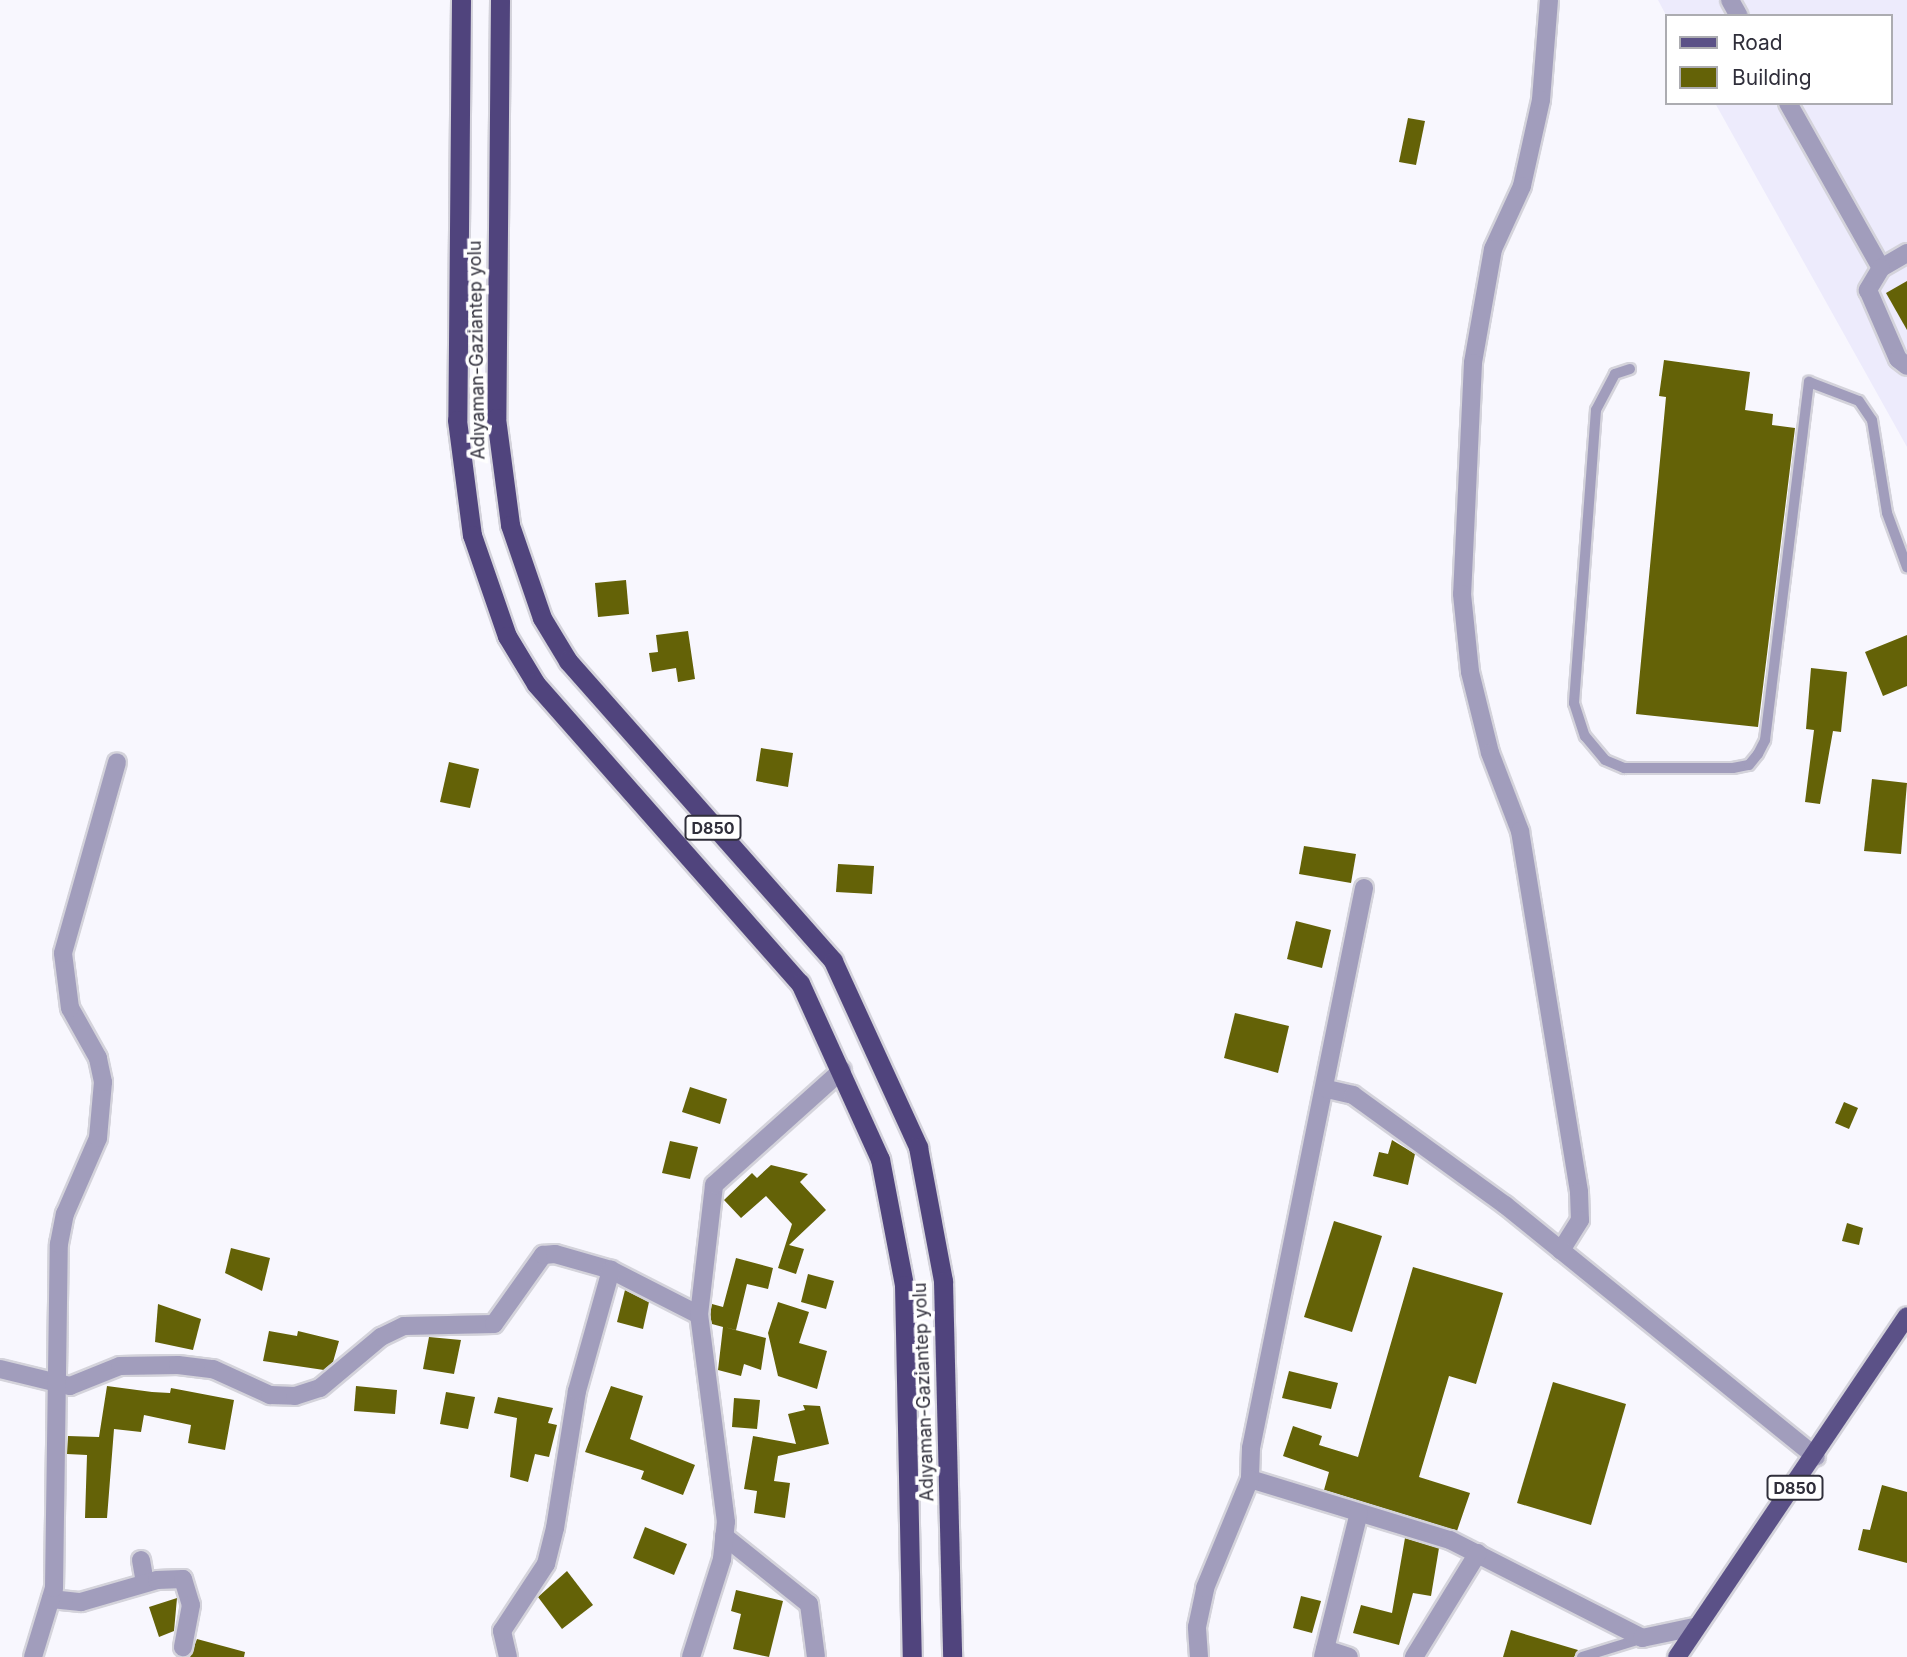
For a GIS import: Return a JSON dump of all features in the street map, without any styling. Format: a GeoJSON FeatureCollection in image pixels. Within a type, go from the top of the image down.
{"type":"FeatureCollection","features":[{"type":"Feature","properties":{"kind":"highway","name":"Adıyaman-Gaziantep yolu"},"geometry":{"type":"LineString","coordinates":[[461,0],[457,420],[461,485],[487,587],[506,636],[536,684],[800,983],[842,1070],[880,1159],[904,1285],[912,1657]]}},
{"type":"Feature","properties":{"kind":"highway","name":"Adıyaman-Gaziantep yolu"},"geometry":{"type":"LineString","coordinates":[[500,0],[496,418],[510,525],[542,618],[568,661],[833,961],[918,1147],[943,1281],[952,1657]]}},
{"type":"Feature","properties":{"kind":"main road","name":"D850"},"geometry":{"type":"LineString","coordinates":[[1677,1657],[1694,1627],[1816,1457],[1907,1315]]}},
{"type":"Feature","properties":{"kind":"street"},"geometry":{"type":"LineString","coordinates":[[1549,0],[1541,100],[1522,186],[1493,249],[1473,363],[1462,594],[1470,672],[1487,740],[1520,831],[1579,1192],[1580,1220],[1561,1250]]}},
{"type":"Feature","properties":{"kind":"street"},"geometry":{"type":"LineString","coordinates":[[1789,105],[1881,268]]}},
{"type":"Feature","properties":{"kind":"street"},"geometry":{"type":"LineString","coordinates":[[1907,253],[1881,268],[1870,278],[1871,303],[1907,366]]}},
{"type":"Feature","properties":{"kind":"street"},"geometry":{"type":"LineString","coordinates":[[33,1657],[51,1599],[58,1490],[55,1383],[59,1244],[65,1214],[98,1138],[103,1082],[99,1058],[71,1008],[63,953],[117,762]]}},
{"type":"Feature","properties":{"kind":"street"},"geometry":{"type":"LineString","coordinates":[[1199,1657],[1197,1627],[1205,1588],[1250,1479],[1251,1448],[1327,1090],[1364,888]]}},
{"type":"Feature","properties":{"kind":"street"},"geometry":{"type":"LineString","coordinates":[[691,1657],[724,1536],[721,1458],[702,1372],[699,1315],[714,1185],[842,1070]]}},
{"type":"Feature","properties":{"kind":"street"},"geometry":{"type":"LineString","coordinates":[[1327,1090],[1353,1094],[1561,1250],[1816,1457]]}},
{"type":"Feature","properties":{"kind":"street"},"geometry":{"type":"LineString","coordinates":[[0,1369],[55,1383],[87,1382],[120,1366],[178,1365],[213,1369],[270,1395],[295,1396],[320,1388],[381,1337],[404,1326],[494,1324],[543,1255],[574,1256],[611,1270],[699,1315]]}},
{"type":"Feature","properties":{"kind":"street"},"geometry":{"type":"LineString","coordinates":[[508,1657],[502,1631],[546,1564],[555,1528],[577,1391],[611,1270]]}},
{"type":"Feature","properties":{"kind":"street"},"geometry":{"type":"LineString","coordinates":[[1250,1479],[1478,1553],[1642,1638],[1694,1627]]}},
{"type":"Feature","properties":{"kind":"street"},"geometry":{"type":"LineString","coordinates":[[1349,1657],[1324,1653],[1359,1514]]}},
{"type":"Feature","properties":{"kind":"street"},"geometry":{"type":"LineString","coordinates":[[724,1536],[809,1604],[816,1657]]}},
{"type":"Feature","properties":{"kind":"street"},"geometry":{"type":"LineString","coordinates":[[1414,1657],[1478,1553]]}},
{"type":"Feature","properties":{"kind":"street"},"geometry":{"type":"LineString","coordinates":[[141,1560],[145,1583]]}},
{"type":"Feature","properties":{"kind":"street"},"geometry":{"type":"LineString","coordinates":[[51,1599],[81,1602],[145,1583],[183,1579],[191,1605],[183,1647]]}},
{"type":"Feature","properties":{"kind":"lane"},"geometry":{"type":"LineString","coordinates":[[1630,369],[1615,374],[1596,410],[1574,703],[1585,736],[1605,760],[1624,768],[1733,768],[1749,765],[1758,754],[1765,740],[1809,382],[1859,401],[1872,420],[1887,513],[1907,567]]}},
{"type":"Feature","properties":{"kind":"lane"},"geometry":{"type":"LineString","coordinates":[[1582,1657],[1642,1638]]}},
{"type":"Feature","properties":{"kind":"shaded area"},"geometry":{"type":"Polygon","coordinates":[[[1658,0],[1907,0],[1907,447],[1716,105],[1893,105],[1893,14],[1666,15],[1658,0]]]}},
{"type":"Feature","properties":{"kind":"building"},"geometry":{"type":"Polygon","coordinates":[[[1408,118],[1425,121],[1416,165],[1399,162],[1408,118]]]}},
{"type":"Feature","properties":{"kind":"building"},"geometry":{"type":"Polygon","coordinates":[[[1907,281],[1907,330],[1886,293],[1907,281]]]}},
{"type":"Feature","properties":{"kind":"building"},"geometry":{"type":"Polygon","coordinates":[[[1664,360],[1750,372],[1745,410],[1773,414],[1772,425],[1795,428],[1758,727],[1636,714],[1666,397],[1659,396],[1664,360]]]}},
{"type":"Feature","properties":{"kind":"building"},"geometry":{"type":"Polygon","coordinates":[[[626,580],[629,614],[598,617],[595,583],[626,580]]]}},
{"type":"Feature","properties":{"kind":"building"},"geometry":{"type":"Polygon","coordinates":[[[688,631],[695,679],[678,682],[676,668],[652,672],[649,653],[658,652],[656,635],[688,631]]]}},
{"type":"Feature","properties":{"kind":"building"},"geometry":{"type":"Polygon","coordinates":[[[1907,635],[1907,686],[1883,696],[1865,652],[1907,635]]]}},
{"type":"Feature","properties":{"kind":"building"},"geometry":{"type":"Polygon","coordinates":[[[1811,668],[1847,672],[1841,732],[1833,731],[1820,804],[1805,802],[1814,730],[1806,729],[1811,668]]]}},
{"type":"Feature","properties":{"kind":"building"},"geometry":{"type":"Polygon","coordinates":[[[761,748],[793,753],[788,787],[756,781],[761,748]]]}},
{"type":"Feature","properties":{"kind":"building"},"geometry":{"type":"Polygon","coordinates":[[[449,762],[479,769],[470,808],[440,802],[449,762]]]}},
{"type":"Feature","properties":{"kind":"building"},"geometry":{"type":"Polygon","coordinates":[[[1872,779],[1907,783],[1901,854],[1864,851],[1872,779]]]}},
{"type":"Feature","properties":{"kind":"building"},"geometry":{"type":"Polygon","coordinates":[[[1304,846],[1356,854],[1351,883],[1299,874],[1304,846]]]}},
{"type":"Feature","properties":{"kind":"building"},"geometry":{"type":"Polygon","coordinates":[[[838,864],[874,866],[872,894],[836,892],[838,864]]]}},
{"type":"Feature","properties":{"kind":"building"},"geometry":{"type":"Polygon","coordinates":[[[1296,921],[1331,930],[1322,968],[1287,959],[1296,921]]]}},
{"type":"Feature","properties":{"kind":"building"},"geometry":{"type":"Polygon","coordinates":[[[1235,1013],[1289,1026],[1278,1073],[1224,1058],[1235,1013]]]}},
{"type":"Feature","properties":{"kind":"building"},"geometry":{"type":"Polygon","coordinates":[[[690,1087],[727,1099],[720,1124],[682,1112],[690,1087]]]}},
{"type":"Feature","properties":{"kind":"building"},"geometry":{"type":"Polygon","coordinates":[[[1844,1102],[1858,1108],[1849,1129],[1835,1123],[1844,1102]]]}},
{"type":"Feature","properties":{"kind":"building"},"geometry":{"type":"Polygon","coordinates":[[[1392,1140],[1415,1154],[1408,1185],[1373,1176],[1379,1152],[1388,1154],[1392,1140]]]}},
{"type":"Feature","properties":{"kind":"building"},"geometry":{"type":"Polygon","coordinates":[[[670,1141],[698,1147],[690,1179],[662,1173],[670,1141]]]}},
{"type":"Feature","properties":{"kind":"building"},"geometry":{"type":"Polygon","coordinates":[[[771,1165],[808,1174],[800,1182],[826,1210],[789,1245],[804,1249],[796,1274],[778,1268],[792,1224],[766,1196],[741,1218],[724,1200],[752,1173],[757,1178],[771,1165]]]}},
{"type":"Feature","properties":{"kind":"building"},"geometry":{"type":"Polygon","coordinates":[[[1334,1221],[1382,1236],[1352,1332],[1304,1317],[1334,1221]]]}},
{"type":"Feature","properties":{"kind":"building"},"geometry":{"type":"Polygon","coordinates":[[[1847,1223],[1863,1228],[1859,1245],[1842,1241],[1847,1223]]]}},
{"type":"Feature","properties":{"kind":"building"},"geometry":{"type":"Polygon","coordinates":[[[231,1248],[270,1258],[262,1291],[225,1273],[231,1248]]]}},
{"type":"Feature","properties":{"kind":"building"},"geometry":{"type":"Polygon","coordinates":[[[736,1258],[773,1268],[768,1289],[747,1284],[736,1330],[724,1327],[766,1338],[761,1370],[744,1364],[741,1376],[718,1370],[723,1327],[712,1324],[710,1315],[712,1304],[723,1307],[736,1258]]]}},
{"type":"Feature","properties":{"kind":"building"},"geometry":{"type":"Polygon","coordinates":[[[1413,1267],[1503,1293],[1476,1384],[1449,1376],[1419,1477],[1470,1493],[1457,1531],[1324,1490],[1329,1472],[1283,1456],[1293,1426],[1322,1436],[1319,1445],[1358,1457],[1413,1267]]]}},
{"type":"Feature","properties":{"kind":"building"},"geometry":{"type":"Polygon","coordinates":[[[808,1274],[834,1281],[826,1309],[801,1302],[808,1274]]]}},
{"type":"Feature","properties":{"kind":"building"},"geometry":{"type":"Polygon","coordinates":[[[625,1290],[649,1302],[643,1329],[617,1322],[625,1290]]]}},
{"type":"Feature","properties":{"kind":"building"},"geometry":{"type":"Polygon","coordinates":[[[778,1302],[809,1312],[799,1343],[827,1351],[817,1389],[778,1376],[768,1333],[778,1302]]]}},
{"type":"Feature","properties":{"kind":"building"},"geometry":{"type":"Polygon","coordinates":[[[158,1304],[201,1319],[193,1350],[155,1342],[158,1304]]]}},
{"type":"Feature","properties":{"kind":"building"},"geometry":{"type":"Polygon","coordinates":[[[269,1331],[297,1336],[298,1331],[339,1341],[333,1362],[324,1370],[263,1361],[269,1331]]]}},
{"type":"Feature","properties":{"kind":"building"},"geometry":{"type":"Polygon","coordinates":[[[429,1337],[461,1340],[454,1374],[423,1369],[429,1337]]]}},
{"type":"Feature","properties":{"kind":"building"},"geometry":{"type":"Polygon","coordinates":[[[1289,1371],[1338,1383],[1331,1409],[1282,1398],[1289,1371]]]}},
{"type":"Feature","properties":{"kind":"building"},"geometry":{"type":"Polygon","coordinates":[[[1553,1382],[1626,1404],[1591,1525],[1517,1503],[1553,1382]]]}},
{"type":"Feature","properties":{"kind":"building"},"geometry":{"type":"Polygon","coordinates":[[[107,1386],[170,1393],[171,1388],[234,1400],[225,1450],[188,1443],[191,1425],[144,1415],[141,1432],[114,1429],[107,1518],[85,1518],[87,1455],[67,1454],[68,1436],[99,1437],[107,1386]]]}},
{"type":"Feature","properties":{"kind":"building"},"geometry":{"type":"Polygon","coordinates":[[[356,1386],[397,1390],[395,1414],[354,1411],[356,1386]]]}},
{"type":"Feature","properties":{"kind":"building"},"geometry":{"type":"Polygon","coordinates":[[[611,1386],[643,1396],[630,1439],[695,1465],[683,1495],[641,1479],[644,1471],[585,1452],[611,1386]]]}},
{"type":"Feature","properties":{"kind":"building"},"geometry":{"type":"Polygon","coordinates":[[[446,1392],[475,1397],[468,1429],[440,1424],[446,1392]]]}},
{"type":"Feature","properties":{"kind":"building"},"geometry":{"type":"Polygon","coordinates":[[[498,1397],[553,1408],[548,1423],[557,1425],[549,1457],[535,1454],[528,1482],[510,1477],[517,1418],[494,1413],[498,1397]]]}},
{"type":"Feature","properties":{"kind":"building"},"geometry":{"type":"Polygon","coordinates":[[[734,1398],[760,1400],[757,1429],[732,1427],[734,1398]]]}},
{"type":"Feature","properties":{"kind":"building"},"geometry":{"type":"Polygon","coordinates":[[[803,1405],[820,1406],[829,1444],[778,1456],[774,1481],[790,1483],[785,1518],[754,1513],[757,1491],[744,1489],[753,1436],[796,1444],[788,1414],[805,1410],[803,1405]]]}},
{"type":"Feature","properties":{"kind":"building"},"geometry":{"type":"Polygon","coordinates":[[[1882,1485],[1907,1492],[1907,1563],[1858,1550],[1863,1529],[1870,1530],[1882,1485]]]}},
{"type":"Feature","properties":{"kind":"building"},"geometry":{"type":"Polygon","coordinates":[[[645,1527],[687,1544],[674,1575],[633,1558],[645,1527]]]}},
{"type":"Feature","properties":{"kind":"building"},"geometry":{"type":"Polygon","coordinates":[[[1405,1538],[1439,1548],[1431,1596],[1413,1593],[1399,1645],[1353,1633],[1361,1605],[1392,1613],[1405,1538]]]}},
{"type":"Feature","properties":{"kind":"building"},"geometry":{"type":"Polygon","coordinates":[[[567,1571],[593,1605],[562,1629],[538,1597],[567,1571]]]}},
{"type":"Feature","properties":{"kind":"building"},"geometry":{"type":"Polygon","coordinates":[[[736,1590],[783,1601],[769,1657],[733,1649],[741,1614],[731,1611],[736,1590]]]}},
{"type":"Feature","properties":{"kind":"building"},"geometry":{"type":"Polygon","coordinates":[[[1301,1596],[1321,1601],[1312,1633],[1293,1628],[1301,1596]]]}},
{"type":"Feature","properties":{"kind":"building"},"geometry":{"type":"Polygon","coordinates":[[[177,1598],[174,1631],[159,1637],[149,1607],[177,1598]]]}},
{"type":"Feature","properties":{"kind":"building"},"geometry":{"type":"Polygon","coordinates":[[[1511,1630],[1578,1650],[1574,1657],[1503,1657],[1511,1630]]]}},
{"type":"Feature","properties":{"kind":"building"},"geometry":{"type":"Polygon","coordinates":[[[197,1639],[245,1652],[244,1657],[190,1657],[197,1639]]]}}]}
